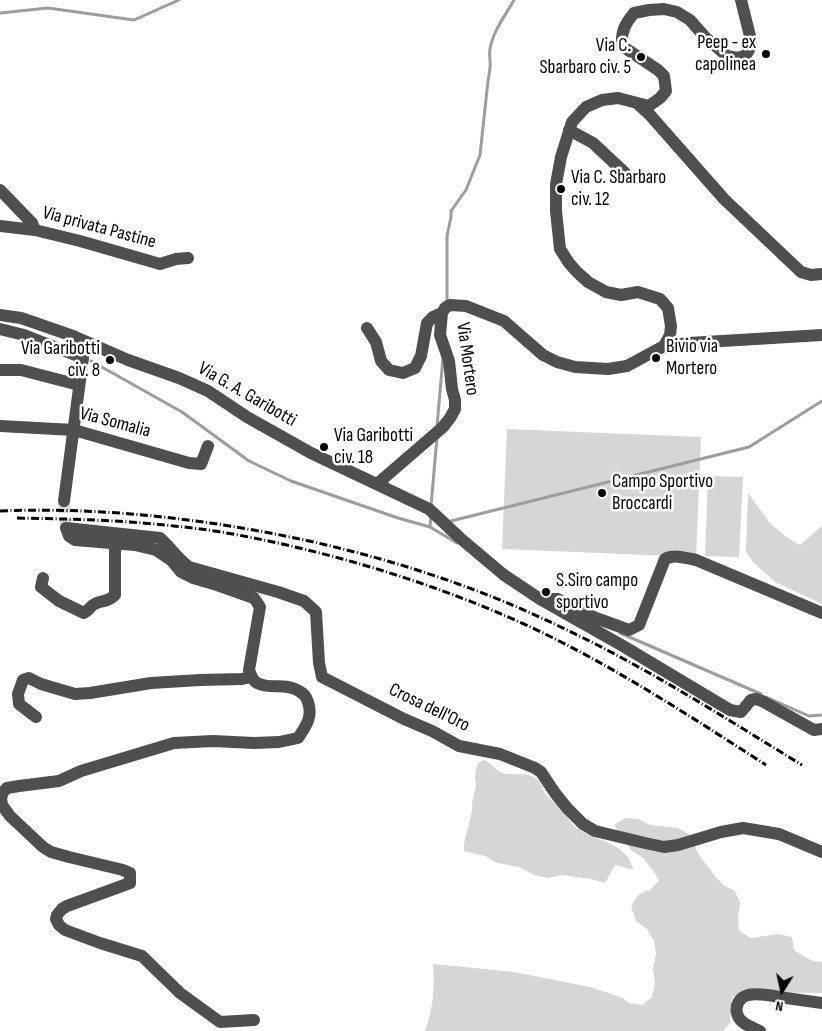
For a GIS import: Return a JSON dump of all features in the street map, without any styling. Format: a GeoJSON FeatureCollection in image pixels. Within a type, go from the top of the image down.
{"type":"FeatureCollection","features":[{"type":"Feature","properties":{"kind":"street"},"geometry":{"type":"LineString","coordinates":[[664,346],[670,335],[671,326],[668,308],[660,299],[638,292],[621,295],[606,292],[577,272],[560,249],[556,211],[556,184],[559,166],[572,122],[586,107],[602,100],[618,98],[649,106],[666,91],[664,76],[622,46],[622,36],[626,24],[634,13],[664,9],[677,12],[690,20],[705,37],[728,56],[738,58],[746,55],[750,48],[751,40],[741,0]]}},
{"type":"Feature","properties":{"kind":"street"},"geometry":{"type":"LineString","coordinates":[[637,103],[650,115],[724,200],[802,272],[811,275],[822,274]]}},
{"type":"Feature","properties":{"kind":"street"},"geometry":{"type":"LineString","coordinates":[[569,130],[593,143],[625,173]]}},
{"type":"Feature","properties":{"kind":"street"},"geometry":{"type":"LineString","coordinates":[[0,190],[32,223],[35,230]]}},
{"type":"Feature","properties":{"kind":"street","name":"Via privata Pastine"},"geometry":{"type":"LineString","coordinates":[[0,226],[35,230],[160,264],[176,259],[188,258]]}},
{"type":"Feature","properties":{"kind":"street","name":"Via Mortero"},"geometry":{"type":"LineString","coordinates":[[377,484],[443,427],[455,409],[448,362],[440,335],[442,313],[444,308],[450,305],[466,306],[504,321],[543,355],[557,362],[575,367],[608,369],[627,366],[664,346],[822,335]]}},
{"type":"Feature","properties":{"kind":"street"},"geometry":{"type":"LineString","coordinates":[[367,328],[376,342],[381,361],[390,370],[403,373],[415,368],[421,356],[427,323],[433,317],[442,313]]}},
{"type":"Feature","properties":{"kind":"street","name":"Via G. A. Garibotti"},"geometry":{"type":"LineString","coordinates":[[0,315],[21,318],[73,336],[208,391],[247,418],[311,453],[429,509],[504,575],[540,600],[623,646],[730,710],[741,712],[751,700],[756,699],[814,730],[822,729]]}},
{"type":"Feature","properties":{"kind":"street"},"geometry":{"type":"LineString","coordinates":[[0,329],[24,335],[83,358],[64,501]]}},
{"type":"Feature","properties":{"kind":"street"},"geometry":{"type":"LineString","coordinates":[[0,370],[21,370],[79,385]]}},
{"type":"Feature","properties":{"kind":"street","name":"Via Somalia"},"geometry":{"type":"LineString","coordinates":[[0,426],[74,430],[189,463],[201,464],[208,446]]}},
{"type":"Feature","properties":{"kind":"street","name":"Crosa dell'Oro"},"geometry":{"type":"LineString","coordinates":[[115,544],[76,540],[69,536],[66,528],[160,538],[189,567],[304,601],[316,612],[318,656],[322,677],[459,746],[500,754],[536,768],[542,772],[555,794],[582,824],[595,830],[664,847],[743,828],[779,834],[822,852]]}},
{"type":"Feature","properties":{"kind":"street"},"geometry":{"type":"LineString","coordinates":[[43,578],[41,586],[59,601],[84,613],[94,604],[110,600],[115,594],[115,544],[134,545],[156,550],[171,560],[181,572],[193,578],[254,598],[260,607],[249,670],[251,677],[256,682],[268,687],[294,687],[306,696],[310,709],[308,723],[298,738],[279,742],[214,741],[174,743],[80,771],[59,781],[7,788],[0,798],[2,805],[10,816],[43,847],[52,852],[130,873],[130,883],[67,906],[57,915],[56,919],[59,925],[66,930],[93,941],[142,956],[180,994],[220,1022],[254,1020]]}},
{"type":"Feature","properties":{"kind":"street"},"geometry":{"type":"LineString","coordinates":[[540,600],[558,599],[596,618],[629,630],[639,625],[665,559],[670,556],[696,560],[822,613]]}},
{"type":"Feature","properties":{"kind":"street"},"geometry":{"type":"LineString","coordinates":[[36,717],[19,704],[18,694],[23,680],[29,678],[41,684],[75,694],[151,683],[251,677]]}},
{"type":"Feature","properties":{"kind":"street"},"geometry":{"type":"LineString","coordinates":[[760,1031],[746,1025],[738,1017],[737,1005],[746,995],[762,995],[822,1003]]}},
{"type":"Feature","properties":{"kind":"shaded area","name":"Campo Sportivo Broccardi"},"geometry":{"type":"Polygon","coordinates":[[[507,429],[701,437],[696,557],[502,549],[507,429]]]}},
{"type":"Feature","properties":{"kind":"shaded area"},"geometry":{"type":"Polygon","coordinates":[[[708,476],[743,477],[739,557],[705,556],[708,476]]]}},
{"type":"Feature","properties":{"kind":"shaded area"},"geometry":{"type":"Polygon","coordinates":[[[748,493],[770,523],[800,545],[822,526],[822,604],[775,582],[754,563],[746,552],[748,493]]]}},
{"type":"Feature","properties":{"kind":"shaded area"},"geometry":{"type":"Polygon","coordinates":[[[485,760],[503,773],[536,778],[546,795],[561,808],[571,823],[585,833],[621,850],[628,858],[634,870],[615,865],[605,883],[562,875],[548,878],[534,875],[519,867],[497,863],[485,856],[464,851],[476,785],[476,768],[479,762],[485,760]]]}},
{"type":"Feature","properties":{"kind":"shaded area"},"geometry":{"type":"Polygon","coordinates":[[[625,818],[638,819],[650,825],[678,828],[690,835],[699,855],[715,876],[723,885],[735,891],[740,903],[739,931],[751,938],[778,934],[792,937],[794,950],[811,960],[822,962],[822,993],[745,992],[732,997],[730,1023],[723,1031],[425,1031],[433,998],[433,964],[514,972],[590,987],[623,998],[629,1003],[642,1005],[652,997],[655,983],[653,969],[656,954],[654,941],[647,929],[636,921],[631,906],[638,895],[650,890],[659,880],[643,858],[631,850],[614,825],[625,818]]]}},
{"type":"Feature","properties":{"kind":"waterway"},"geometry":{"type":"LineString","coordinates":[[0,13],[48,8],[134,20],[179,0]]}},
{"type":"Feature","properties":{"kind":"waterway"},"geometry":{"type":"LineString","coordinates":[[447,302],[447,236],[451,211],[466,190],[480,155],[490,69],[490,49],[497,30],[514,0]]}},
{"type":"Feature","properties":{"kind":"waterway"},"geometry":{"type":"LineString","coordinates":[[437,426],[443,358]]}},
{"type":"Feature","properties":{"kind":"waterway"},"geometry":{"type":"LineString","coordinates":[[91,361],[182,412],[249,461],[291,481],[398,518],[430,527],[457,543]]}},
{"type":"Feature","properties":{"kind":"waterway"},"geometry":{"type":"LineString","coordinates":[[447,522],[749,447],[822,401]]}},
{"type":"Feature","properties":{"kind":"waterway"},"geometry":{"type":"LineString","coordinates":[[431,506],[437,437]]}},
{"type":"Feature","properties":{"kind":"waterway"},"geometry":{"type":"LineString","coordinates":[[430,527],[431,515]]}},
{"type":"Feature","properties":{"kind":"waterway"},"geometry":{"type":"LineString","coordinates":[[620,633],[761,694]]}},
{"type":"Feature","properties":{"kind":"waterway"},"geometry":{"type":"LineString","coordinates":[[766,697],[809,716],[822,715]]}},
{"type":"Feature","properties":{"kind":"tunnel"},"geometry":{"type":"LineString","coordinates":[[64,501],[66,528]]}},
{"type":"Feature","properties":{"kind":"railway"},"geometry":{"type":"LineString","coordinates":[[0,511],[53,510],[105,512],[158,516],[210,523],[348,550],[438,577],[525,610],[597,645],[686,694],[802,765]]}},
{"type":"Feature","properties":{"kind":"railway"},"geometry":{"type":"LineString","coordinates":[[17,518],[115,521],[186,527],[249,537],[304,549],[396,575],[456,596],[548,635],[612,669],[766,765]]}},
{"type":"Feature","properties":{"kind":"place","name":"Peep - ex capolinea"},"geometry":{"type":"Point","coordinates":[766,54]}},
{"type":"Feature","properties":{"kind":"place","name":"Via C. Sbarbaro civ. 5"},"geometry":{"type":"Point","coordinates":[641,57]}},
{"type":"Feature","properties":{"kind":"place","name":"Via C. Sbarbaro civ. 12"},"geometry":{"type":"Point","coordinates":[561,189]}},
{"type":"Feature","properties":{"kind":"place","name":"Bivio via Mortero"},"geometry":{"type":"Point","coordinates":[656,358]}},
{"type":"Feature","properties":{"kind":"place","name":"Via Garibotti civ. 8"},"geometry":{"type":"Point","coordinates":[110,360]}},
{"type":"Feature","properties":{"kind":"place","name":"Via Garibotti civ. 18"},"geometry":{"type":"Point","coordinates":[324,447]}},
{"type":"Feature","properties":{"kind":"place","name":"Campo Sportivo Broccardi"},"geometry":{"type":"Point","coordinates":[602,493]}},
{"type":"Feature","properties":{"kind":"place","name":"S.Siro campo sportivo"},"geometry":{"type":"Point","coordinates":[546,592]}}]}
